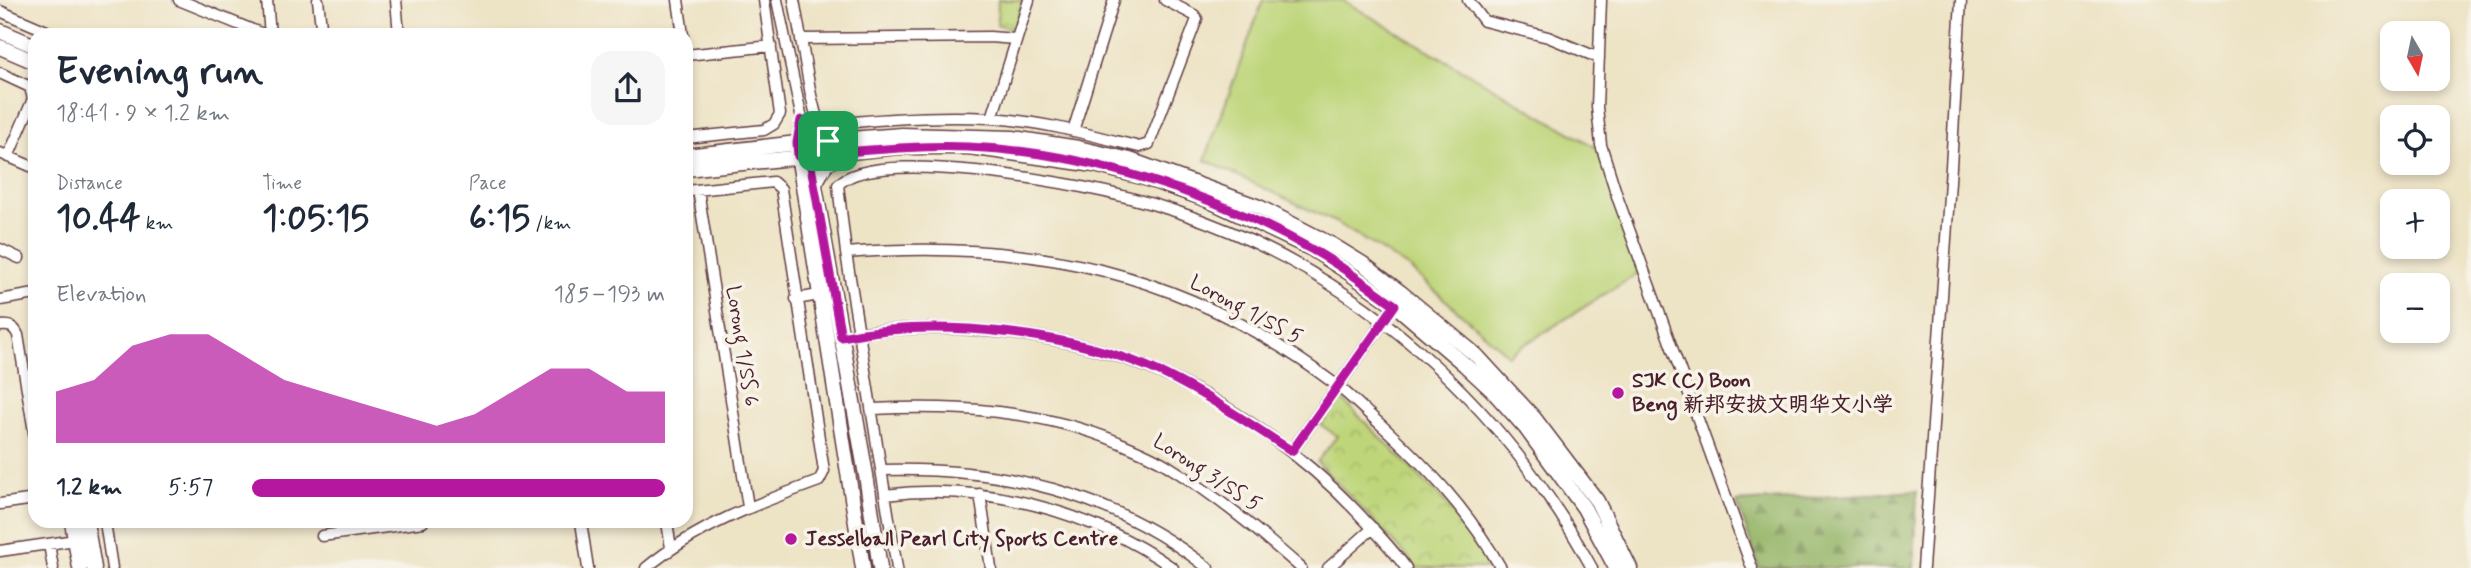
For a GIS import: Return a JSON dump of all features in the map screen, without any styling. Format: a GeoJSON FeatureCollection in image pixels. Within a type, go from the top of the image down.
{"type":"FeatureCollection","features":[{"type":"Feature","properties":{"kind":"street"},"geometry":{"type":"LineString","coordinates":[[179,0],[249,28]]}},
{"type":"Feature","properties":{"kind":"street"},"geometry":{"type":"LineString","coordinates":[[267,0],[267,28]]}},
{"type":"Feature","properties":{"kind":"street"},"geometry":{"type":"LineString","coordinates":[[318,0],[321,28]]}},
{"type":"Feature","properties":{"kind":"street"},"geometry":{"type":"LineString","coordinates":[[396,0],[399,28]]}},
{"type":"Feature","properties":{"kind":"street"},"geometry":{"type":"LineString","coordinates":[[678,0],[682,28]]}},
{"type":"Feature","properties":{"kind":"street"},"geometry":{"type":"LineString","coordinates":[[693,137],[764,130],[774,124],[780,114],[764,0]]}},
{"type":"Feature","properties":{"kind":"street"},"geometry":{"type":"LineString","coordinates":[[777,0],[802,139],[819,295],[863,568]]}},
{"type":"Feature","properties":{"kind":"street"},"geometry":{"type":"LineString","coordinates":[[794,0],[811,95],[817,119],[824,125],[909,118],[992,118],[1073,131],[1139,147],[1149,144],[1196,19],[1194,15],[1165,0]]}},
{"type":"Feature","properties":{"kind":"street"},"geometry":{"type":"LineString","coordinates":[[992,118],[1029,0]]}},
{"type":"Feature","properties":{"kind":"street"},"geometry":{"type":"LineString","coordinates":[[1073,131],[1114,0]]}},
{"type":"Feature","properties":{"kind":"street"},"geometry":{"type":"LineString","coordinates":[[1468,0],[1484,21],[1548,37],[1599,58]]}},
{"type":"Feature","properties":{"kind":"street"},"geometry":{"type":"LineString","coordinates":[[1601,0],[1597,107],[1601,145],[1611,180],[1752,568]]}},
{"type":"Feature","properties":{"kind":"street"},"geometry":{"type":"LineString","coordinates":[[1923,568],[1961,0]]}},
{"type":"Feature","properties":{"kind":"street"},"geometry":{"type":"LineString","coordinates":[[0,10],[40,28]]}},
{"type":"Feature","properties":{"kind":"street"},"geometry":{"type":"LineString","coordinates":[[0,31],[28,43]]}},
{"type":"Feature","properties":{"kind":"street"},"geometry":{"type":"LineString","coordinates":[[803,39],[1016,39]]}},
{"type":"Feature","properties":{"kind":"street"},"geometry":{"type":"LineString","coordinates":[[693,53],[771,46]]}},
{"type":"Feature","properties":{"kind":"street"},"geometry":{"type":"LineString","coordinates":[[0,47],[28,59]]}},
{"type":"Feature","properties":{"kind":"street"},"geometry":{"type":"LineString","coordinates":[[0,73],[28,85]]}},
{"type":"Feature","properties":{"kind":"street"},"geometry":{"type":"LineString","coordinates":[[28,109],[4,155],[28,165]]}},
{"type":"Feature","properties":{"kind":"street"},"geometry":{"type":"LineString","coordinates":[[693,155],[780,145],[802,139],[828,141],[902,135],[1013,138],[1079,148],[1130,160],[1259,207],[1363,264],[1477,356],[1534,418],[1597,501],[1630,568]]}},
{"type":"Feature","properties":{"kind":"street"},"geometry":{"type":"LineString","coordinates":[[693,168],[766,160],[802,139],[851,152]]}},
{"type":"Feature","properties":{"kind":"street"},"geometry":{"type":"LineString","coordinates":[[809,188],[826,164],[833,158],[851,152],[969,147],[1084,163],[1142,177],[1208,200],[1312,249],[1395,305],[1492,390],[1525,427],[1584,508],[1616,568]]}},
{"type":"Feature","properties":{"kind":"street"},"geometry":{"type":"LineString","coordinates":[[766,160],[786,168],[809,188],[841,337],[880,568]]}},
{"type":"Feature","properties":{"kind":"street"},"geometry":{"type":"LineString","coordinates":[[897,568],[846,253],[838,185],[854,173],[881,169],[953,169],[1022,176],[1092,188],[1178,212],[1222,228],[1312,272],[1385,322],[1475,405],[1513,448],[1571,529],[1592,568]]}},
{"type":"Feature","properties":{"kind":"street"},"geometry":{"type":"LineString","coordinates":[[646,568],[671,548],[711,525],[748,507],[819,481],[824,471],[796,299],[782,189],[774,182],[693,191]]}},
{"type":"Feature","properties":{"kind":"street","name":"Lorong 1/SS 6"},"geometry":{"type":"LineString","coordinates":[[693,197],[748,507]]}},
{"type":"Feature","properties":{"kind":"street","name":"Lorong 1/SS 5"},"geometry":{"type":"LineString","coordinates":[[846,253],[907,248],[1014,253],[1124,275],[1169,290],[1215,311],[1277,346],[1336,385],[1423,463],[1461,506],[1501,568]]}},
{"type":"Feature","properties":{"kind":"street"},"geometry":{"type":"LineString","coordinates":[[0,249],[19,258]]}},
{"type":"Feature","properties":{"kind":"street"},"geometry":{"type":"LineString","coordinates":[[0,300],[28,295]]}},
{"type":"Feature","properties":{"kind":"street"},"geometry":{"type":"LineString","coordinates":[[796,299],[819,295]]}},
{"type":"Feature","properties":{"kind":"street"},"geometry":{"type":"LineString","coordinates":[[1292,451],[1395,305]]}},
{"type":"Feature","properties":{"kind":"street"},"geometry":{"type":"LineString","coordinates":[[4,326],[15,328],[18,335],[28,396]]}},
{"type":"Feature","properties":{"kind":"street"},"geometry":{"type":"LineString","coordinates":[[841,337],[860,333],[929,329],[981,330],[1091,348],[1129,359],[1212,400],[1292,451],[1337,490],[1406,568]]}},
{"type":"Feature","properties":{"kind":"street","name":"Lorong 3/SS 5"},"geometry":{"type":"LineString","coordinates":[[873,409],[986,409],[1035,416],[1096,433],[1170,467],[1245,519],[1301,568]]}},
{"type":"Feature","properties":{"kind":"street"},"geometry":{"type":"LineString","coordinates":[[882,470],[947,471],[1028,481],[1083,498],[1143,524],[1209,568]]}},
{"type":"Feature","properties":{"kind":"street"},"geometry":{"type":"LineString","coordinates":[[885,495],[933,491],[981,494],[1029,504],[1081,520],[1131,543],[1173,568]]}},
{"type":"Feature","properties":{"kind":"street"},"geometry":{"type":"LineString","coordinates":[[981,494],[992,568]]}},
{"type":"Feature","properties":{"kind":"street"},"geometry":{"type":"LineString","coordinates":[[0,504],[28,500]]}},
{"type":"Feature","properties":{"kind":"street"},"geometry":{"type":"LineString","coordinates":[[76,528],[94,568]]}},
{"type":"Feature","properties":{"kind":"street"},"geometry":{"type":"LineString","coordinates":[[80,568],[85,528]]}},
{"type":"Feature","properties":{"kind":"street"},"geometry":{"type":"LineString","coordinates":[[106,528],[112,568]]}},
{"type":"Feature","properties":{"kind":"street"},"geometry":{"type":"LineString","coordinates":[[322,536],[380,528]]}},
{"type":"Feature","properties":{"kind":"street"},"geometry":{"type":"LineString","coordinates":[[582,528],[588,568]]}},
{"type":"Feature","properties":{"kind":"street"},"geometry":{"type":"LineString","coordinates":[[668,528],[671,548]]}},
{"type":"Feature","properties":{"kind":"street"},"geometry":{"type":"LineString","coordinates":[[1328,568],[1373,528]]}},
{"type":"Feature","properties":{"kind":"street"},"geometry":{"type":"LineString","coordinates":[[0,551],[82,539]]}},
{"type":"Feature","properties":{"kind":"street"},"geometry":{"type":"LineString","coordinates":[[48,544],[53,568]]}},
{"type":"Feature","properties":{"kind":"green space"},"geometry":{"type":"Polygon","coordinates":[[[998,0],[1023,0],[1014,28],[997,25],[998,0]]]}},
{"type":"Feature","properties":{"kind":"green space"},"geometry":{"type":"Polygon","coordinates":[[[1263,0],[1342,0],[1600,150],[1643,270],[1508,355],[1409,268],[1337,223],[1205,160],[1263,0]]]}},
{"type":"Feature","properties":{"kind":"green space"},"geometry":{"type":"Polygon","coordinates":[[[1340,397],[1445,502],[1492,568],[1415,568],[1408,557],[1317,462],[1337,436],[1321,425],[1340,397]]]}},
{"type":"Feature","properties":{"kind":"green space"},"geometry":{"type":"Polygon","coordinates":[[[1917,491],[1914,568],[1759,568],[1737,502],[1917,491]]]}},
{"type":"Feature","properties":{"kind":"place","name":"SJK (C) Boon Beng 新邦安拔文明华文小学"},"geometry":{"type":"Point","coordinates":[1618,393]}},
{"type":"Feature","properties":{"kind":"place","name":"Jesselball Pearl City Sports Centre"},"geometry":{"type":"Point","coordinates":[791,539]}},
{"type":"Feature","properties":{"kind":"route"},"geometry":{"type":"LineString","coordinates":[[828,141],[807,142],[809,155],[841,337],[860,333],[929,329],[981,330],[1091,348],[1129,359],[1163,374],[1212,400],[1292,451],[1395,305],[1312,249],[1273,229],[1208,200],[1142,177],[1095,165],[969,147],[898,148],[809,155],[798,156],[801,120],[808,132],[828,141]]}}]}
